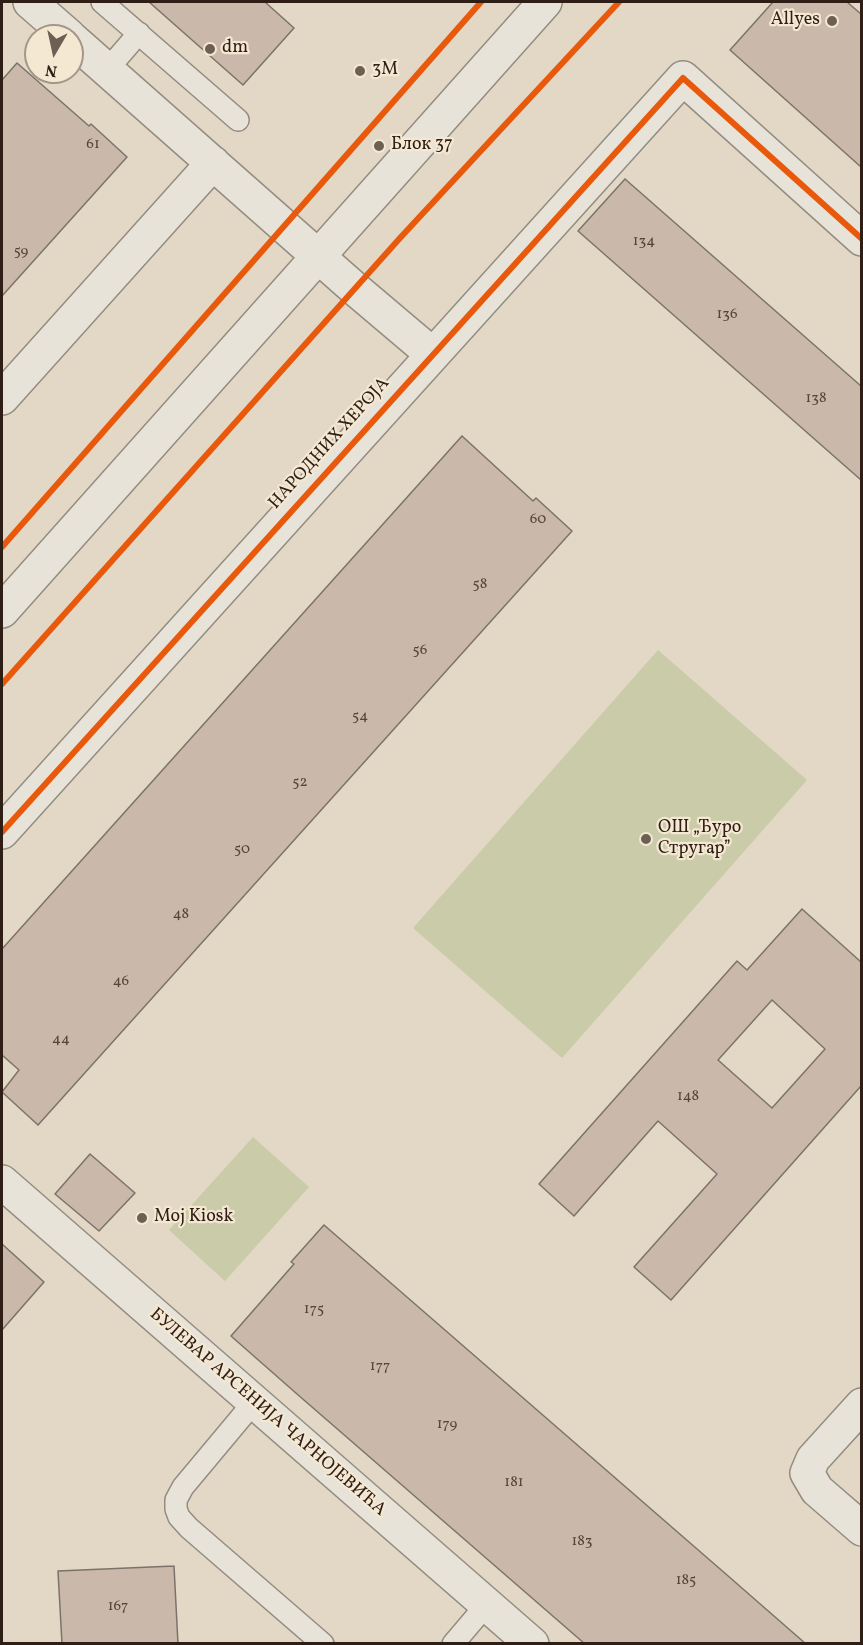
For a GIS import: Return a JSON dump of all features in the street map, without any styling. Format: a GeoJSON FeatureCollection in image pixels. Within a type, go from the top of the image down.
{"type":"FeatureCollection","features":[{"type":"Feature","properties":{"kind":"street"},"geometry":{"type":"LineString","coordinates":[[30,2],[55,24]]}},
{"type":"Feature","properties":{"kind":"street"},"geometry":{"type":"LineString","coordinates":[[2,611],[545,2]]}},
{"type":"Feature","properties":{"kind":"street"},"geometry":{"type":"LineString","coordinates":[[84,49],[432,354]]}},
{"type":"Feature","properties":{"kind":"street","name":"НАРОДНИХ ХЕРОЈА"},"geometry":{"type":"LineString","coordinates":[[2,832],[683,78],[861,239]]}},
{"type":"Feature","properties":{"kind":"street"},"geometry":{"type":"LineString","coordinates":[[2,398],[213,163]]}},
{"type":"Feature","properties":{"kind":"street","name":"БУЛЕВАР АРСЕНИЈА ЧАРНОЈЕВИЋА"},"geometry":{"type":"LineString","coordinates":[[2,1182],[532,1644]]}},
{"type":"Feature","properties":{"kind":"street"},"geometry":{"type":"LineString","coordinates":[[861,1405],[813,1459],[807,1473],[817,1490],[861,1529]]}},
{"type":"Feature","properties":{"kind":"lane"},"geometry":{"type":"LineString","coordinates":[[102,2],[238,120]]}},
{"type":"Feature","properties":{"kind":"lane"},"geometry":{"type":"LineString","coordinates":[[107,70],[139,33]]}},
{"type":"Feature","properties":{"kind":"lane"},"geometry":{"type":"LineString","coordinates":[[254,1402],[183,1487],[176,1500],[176,1509],[179,1517],[189,1528],[323,1644]]}},
{"type":"Feature","properties":{"kind":"lane"},"geometry":{"type":"LineString","coordinates":[[453,1644],[487,1604]]}},
{"type":"Feature","properties":{"kind":"green space"},"geometry":{"type":"Polygon","coordinates":[[[658,650],[807,780],[562,1058],[413,928],[658,650]]]}},
{"type":"Feature","properties":{"kind":"green space"},"geometry":{"type":"Polygon","coordinates":[[[253,1137],[309,1187],[225,1281],[169,1230],[253,1137]]]}},
{"type":"Feature","properties":{"kind":"building"},"geometry":{"type":"Polygon","coordinates":[[[149,2],[265,2],[294,28],[243,85],[149,2]]]}},
{"type":"Feature","properties":{"kind":"building"},"geometry":{"type":"Polygon","coordinates":[[[773,2],[847,2],[861,14],[861,167],[730,50],[773,2]]]}},
{"type":"Feature","properties":{"kind":"building"},"geometry":{"type":"Polygon","coordinates":[[[17,63],[24,69],[24,84],[41,84],[89,126],[91,124],[127,157],[2,296],[2,80],[17,63]]]}},
{"type":"Feature","properties":{"kind":"building"},"geometry":{"type":"Polygon","coordinates":[[[625,179],[861,386],[861,480],[578,231],[625,179]]]}},
{"type":"Feature","properties":{"kind":"building"},"geometry":{"type":"Polygon","coordinates":[[[462,436],[533,501],[536,498],[572,531],[38,1125],[2,1092],[19,1070],[2,1055],[2,949],[462,436]]]}},
{"type":"Feature","properties":{"kind":"building"},"geometry":{"type":"Polygon","coordinates":[[[802,909],[861,962],[861,1086],[671,1300],[634,1267],[717,1174],[658,1121],[574,1216],[539,1184],[737,961],[747,970],[802,909]],[[772,1000],[718,1060],[772,1108],[825,1049],[772,1000]]]}},
{"type":"Feature","properties":{"kind":"building"},"geometry":{"type":"Polygon","coordinates":[[[90,1154],[135,1193],[99,1231],[55,1194],[90,1154]]]}},
{"type":"Feature","properties":{"kind":"building"},"geometry":{"type":"Polygon","coordinates":[[[324,1225],[806,1644],[585,1644],[297,1394],[231,1336],[294,1264],[291,1262],[324,1225]]]}},
{"type":"Feature","properties":{"kind":"building"},"geometry":{"type":"Polygon","coordinates":[[[2,1244],[44,1282],[2,1330],[2,1244]]]}},
{"type":"Feature","properties":{"kind":"building"},"geometry":{"type":"Polygon","coordinates":[[[174,1566],[178,1644],[62,1644],[58,1571],[174,1566]]]}},
{"type":"Feature","properties":{"kind":"cycle path"},"geometry":{"type":"LineString","coordinates":[[2,547],[481,2]]}},
{"type":"Feature","properties":{"kind":"cycle path"},"geometry":{"type":"LineString","coordinates":[[2,684],[400,238],[619,2]]}},
{"type":"Feature","properties":{"kind":"cycle path"},"geometry":{"type":"LineString","coordinates":[[2,832],[683,78],[862,239]]}},
{"type":"Feature","properties":{"kind":"place","name":"Allyes"},"geometry":{"type":"Point","coordinates":[832,21]}},
{"type":"Feature","properties":{"kind":"place","name":"dm"},"geometry":{"type":"Point","coordinates":[210,49]}},
{"type":"Feature","properties":{"kind":"place","name":"3M"},"geometry":{"type":"Point","coordinates":[360,71]}},
{"type":"Feature","properties":{"kind":"place","name":"Блок 37"},"geometry":{"type":"Point","coordinates":[379,146]}},
{"type":"Feature","properties":{"kind":"place","name":"ОШ „Ђуро Стругар”"},"geometry":{"type":"Point","coordinates":[646,839]}},
{"type":"Feature","properties":{"kind":"place","name":"Moj Kiosk"},"geometry":{"type":"Point","coordinates":[142,1218]}}]}
